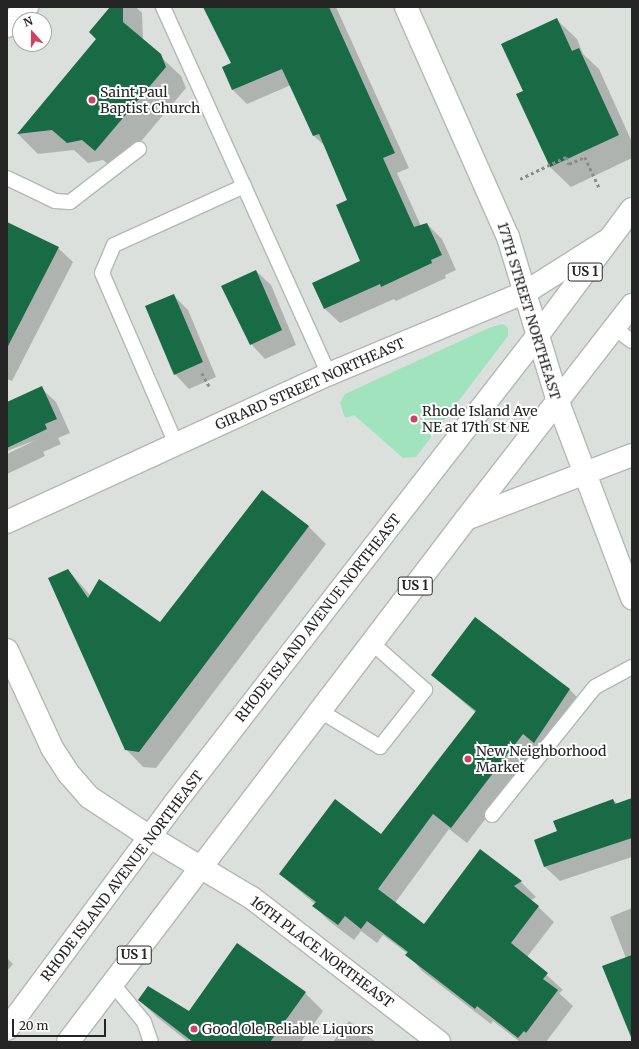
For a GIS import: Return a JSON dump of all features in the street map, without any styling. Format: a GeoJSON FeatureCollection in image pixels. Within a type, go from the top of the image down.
{"type":"FeatureCollection","features":[{"type":"Feature","properties":{"kind":"street"},"geometry":{"type":"LineString","coordinates":[[7,26],[27,7]]}},
{"type":"Feature","properties":{"kind":"street","name":"17TH STREET NORTHEAST"},"geometry":{"type":"LineString","coordinates":[[406,7],[508,237],[526,292],[558,402],[632,598]]}},
{"type":"Feature","properties":{"kind":"street","name":"RHODE ISLAND AVENUE NORTHEAST"},"geometry":{"type":"LineString","coordinates":[[7,1029],[150,837],[538,335],[632,209]]}},
{"type":"Feature","properties":{"kind":"street","name":"GIRARD STREET NORTHEAST"},"geometry":{"type":"LineString","coordinates":[[7,522],[329,374],[526,292],[610,239]]}},
{"type":"Feature","properties":{"kind":"street","name":"US 1"},"geometry":{"type":"LineString","coordinates":[[68,1042],[466,519],[632,305]]}},
{"type":"Feature","properties":{"kind":"street"},"geometry":{"type":"LineString","coordinates":[[466,519],[632,455]]}},
{"type":"Feature","properties":{"kind":"street","name":"16TH PLACE NORTHEAST"},"geometry":{"type":"LineString","coordinates":[[7,650],[52,748],[66,770],[97,804],[200,868],[252,898],[439,1042]]}},
{"type":"Feature","properties":{"kind":"lane"},"geometry":{"type":"LineString","coordinates":[[163,7],[329,374]]}},
{"type":"Feature","properties":{"kind":"lane"},"geometry":{"type":"LineString","coordinates":[[7,178],[55,202],[70,202],[140,149]]}},
{"type":"Feature","properties":{"kind":"lane"},"geometry":{"type":"LineString","coordinates":[[176,444],[102,273],[114,245],[244,186]]}},
{"type":"Feature","properties":{"kind":"lane"},"geometry":{"type":"LineString","coordinates":[[614,328],[632,341]]}},
{"type":"Feature","properties":{"kind":"lane"},"geometry":{"type":"LineString","coordinates":[[320,711],[380,747],[425,690],[372,643]]}},
{"type":"Feature","properties":{"kind":"lane"},"geometry":{"type":"LineString","coordinates":[[492,815],[595,687],[632,667]]}},
{"type":"Feature","properties":{"kind":"lane"},"geometry":{"type":"LineString","coordinates":[[112,983],[144,1022],[151,1042]]}},
{"type":"Feature","properties":{"kind":"path"},"geometry":{"type":"LineString","coordinates":[[520,179],[566,157],[569,164],[585,157],[600,189]]}},
{"type":"Feature","properties":{"kind":"path"},"geometry":{"type":"LineString","coordinates":[[202,373],[211,389]]}},
{"type":"Feature","properties":{"kind":"green space"},"geometry":{"type":"Polygon","coordinates":[[[503,324],[508,328],[508,336],[416,457],[403,458],[354,415],[346,418],[344,415],[340,403],[345,394],[491,327],[503,324]]]}},
{"type":"Feature","properties":{"kind":"building","name":"Saint Paul Baptist Church"},"geometry":{"type":"Polygon","coordinates":[[[110,7],[123,7],[123,22],[161,54],[166,67],[95,151],[82,140],[67,143],[52,130],[17,134],[96,39],[89,32],[110,7]]]}},
{"type":"Feature","properties":{"kind":"building"},"geometry":{"type":"Polygon","coordinates":[[[203,7],[329,7],[395,153],[383,158],[414,227],[427,223],[442,255],[431,260],[432,263],[381,287],[380,284],[324,309],[312,283],[360,261],[336,205],[347,200],[319,134],[313,136],[282,69],[232,90],[222,67],[231,63],[203,7]]]}},
{"type":"Feature","properties":{"kind":"building"},"geometry":{"type":"Polygon","coordinates":[[[557,18],[572,51],[579,48],[619,135],[550,167],[516,94],[523,91],[501,44],[557,18]]]}},
{"type":"Feature","properties":{"kind":"building"},"geometry":{"type":"Polygon","coordinates":[[[7,222],[59,247],[7,348],[7,222]]]}},
{"type":"Feature","properties":{"kind":"building"},"geometry":{"type":"Polygon","coordinates":[[[256,270],[282,330],[250,345],[221,286],[256,270]]]}},
{"type":"Feature","properties":{"kind":"building"},"geometry":{"type":"Polygon","coordinates":[[[174,294],[203,362],[174,375],[145,306],[174,294]]]}},
{"type":"Feature","properties":{"kind":"building"},"geometry":{"type":"Polygon","coordinates":[[[42,386],[57,419],[45,424],[47,429],[7,448],[7,402],[42,386]]]}},
{"type":"Feature","properties":{"kind":"building"},"geometry":{"type":"Polygon","coordinates":[[[262,490],[309,526],[139,752],[125,750],[48,578],[68,569],[88,598],[99,579],[160,622],[262,490]]]}},
{"type":"Feature","properties":{"kind":"building"},"geometry":{"type":"Polygon","coordinates":[[[475,617],[570,689],[534,743],[523,734],[451,828],[433,814],[378,889],[424,924],[480,849],[522,881],[514,886],[539,906],[511,943],[548,973],[543,979],[558,990],[526,1033],[524,1031],[518,1038],[477,1006],[475,1009],[405,955],[408,952],[367,921],[361,929],[345,916],[338,925],[312,906],[316,902],[279,874],[335,799],[381,834],[476,711],[431,675],[475,617]]]}},
{"type":"Feature","properties":{"kind":"building"},"geometry":{"type":"Polygon","coordinates":[[[632,798],[632,838],[544,867],[534,840],[557,831],[553,821],[613,799],[615,804],[632,798]]]}},
{"type":"Feature","properties":{"kind":"building"},"geometry":{"type":"Polygon","coordinates":[[[237,943],[306,992],[270,1042],[193,1042],[138,1000],[148,986],[189,1011],[237,943]]]}},
{"type":"Feature","properties":{"kind":"building"},"geometry":{"type":"Polygon","coordinates":[[[632,955],[632,1037],[631,1037],[602,966],[632,955]]]}},
{"type":"Feature","properties":{"kind":"place","name":"Saint Paul Baptist Church"},"geometry":{"type":"Point","coordinates":[92,100]}},
{"type":"Feature","properties":{"kind":"place","name":"Rhode Island Ave NE at 17th St NE"},"geometry":{"type":"Point","coordinates":[414,419]}},
{"type":"Feature","properties":{"kind":"place","name":"New Neighborhood Market"},"geometry":{"type":"Point","coordinates":[468,759]}},
{"type":"Feature","properties":{"kind":"place","name":"Good Ole Reliable Liquors"},"geometry":{"type":"Point","coordinates":[194,1029]}}]}
